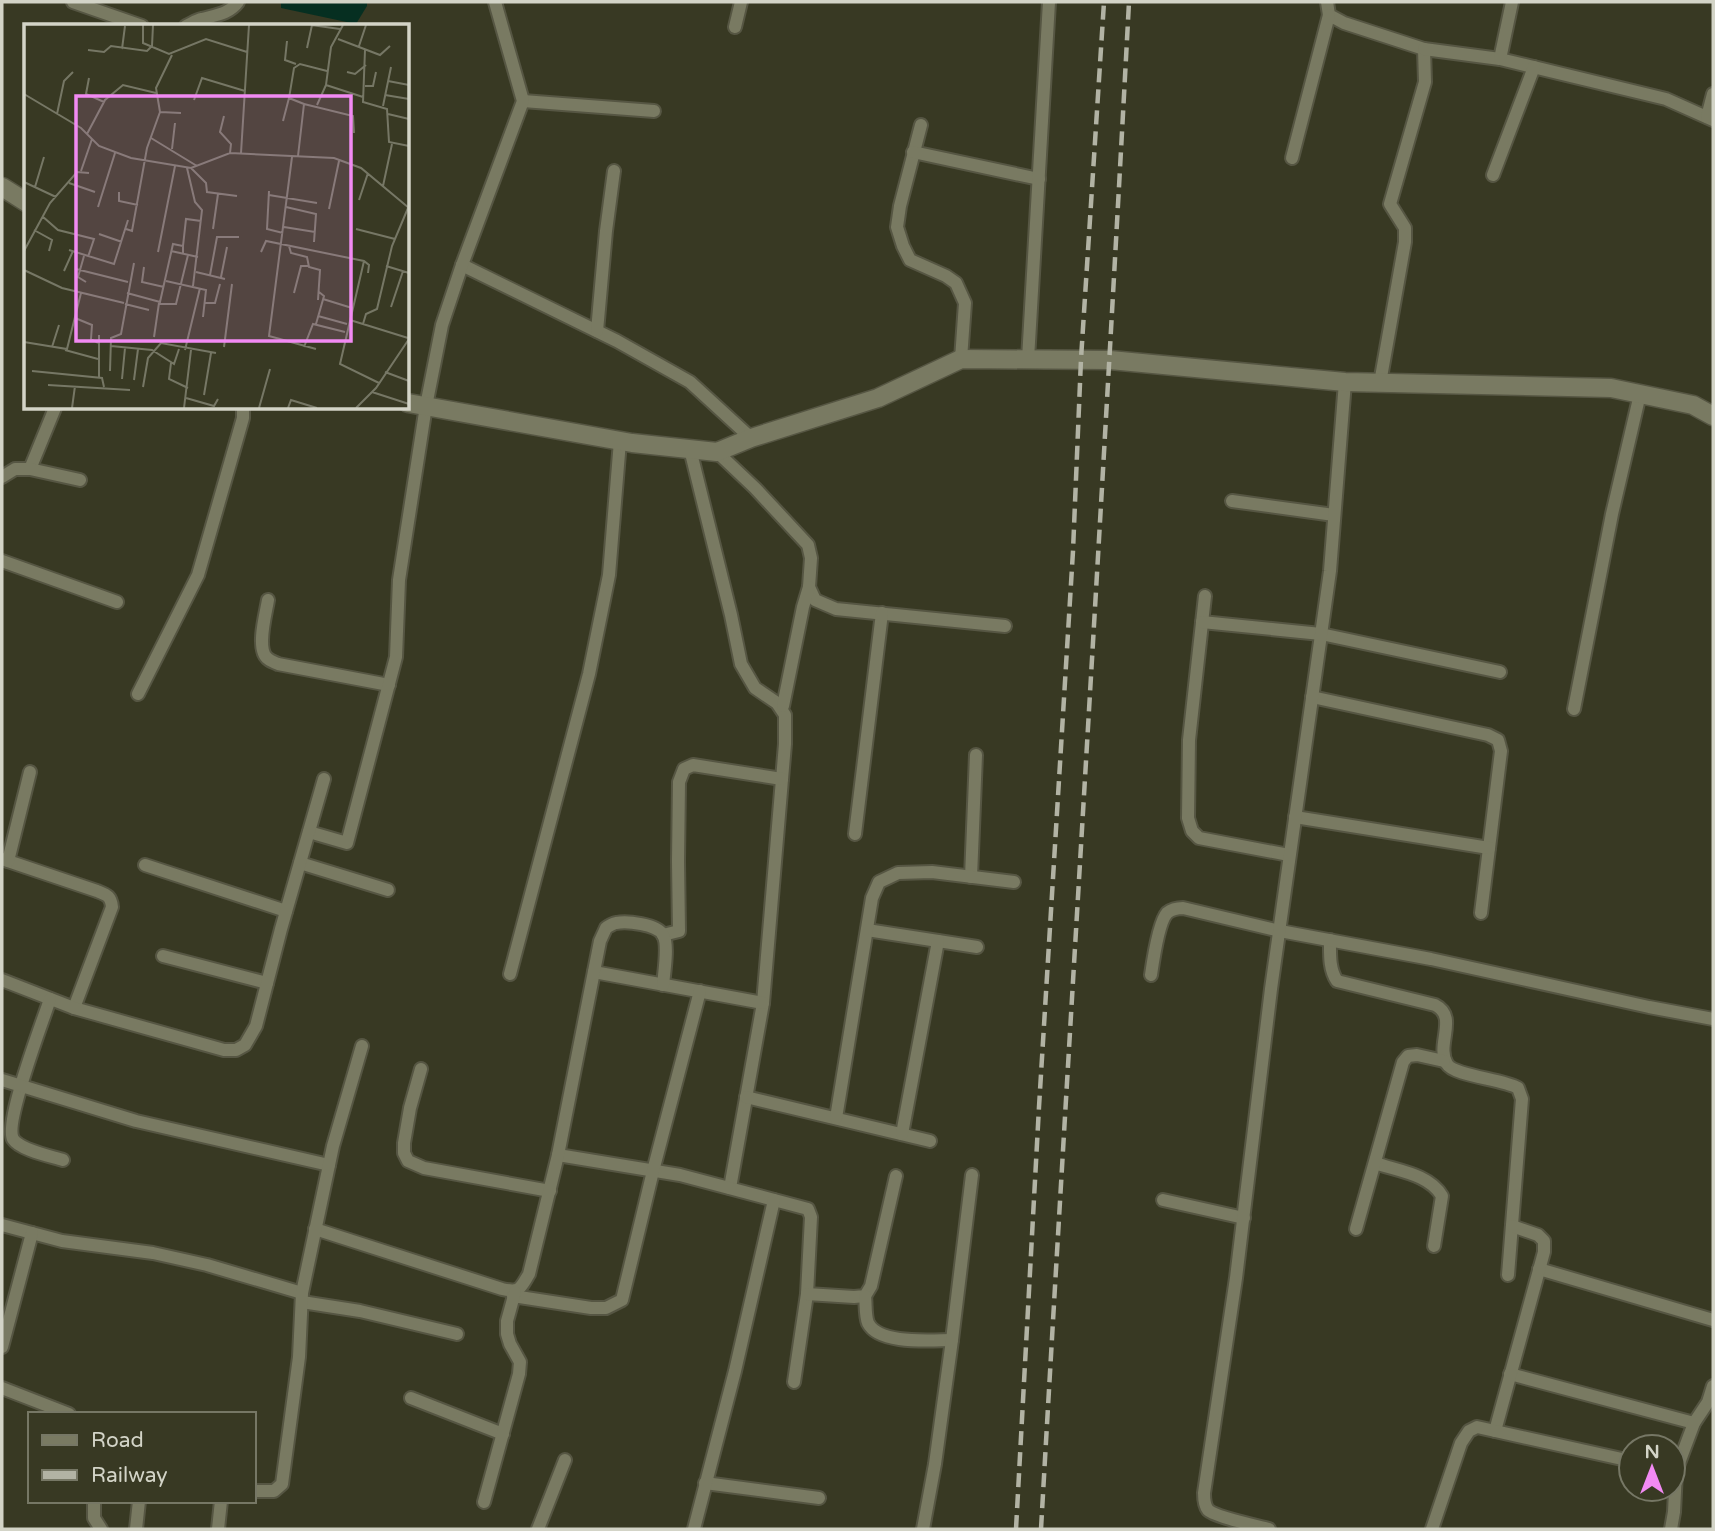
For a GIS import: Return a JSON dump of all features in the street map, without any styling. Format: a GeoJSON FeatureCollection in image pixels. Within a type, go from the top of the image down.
{"type":"FeatureCollection","features":[{"type":"Feature","properties":{"kind":"main road"},"geometry":{"type":"LineString","coordinates":[[2,187],[24,201]]}},
{"type":"Feature","properties":{"kind":"main road"},"geometry":{"type":"LineString","coordinates":[[410,403],[620,441],[717,452],[751,438],[878,398],[961,359],[1028,359],[1110,360],[1345,382],[1611,388],[1693,405],[1713,416]]}},
{"type":"Feature","properties":{"kind":"street"},"geometry":{"type":"LineString","coordinates":[[73,2],[136,24]]}},
{"type":"Feature","properties":{"kind":"street"},"geometry":{"type":"LineString","coordinates":[[190,24],[199,19],[223,14],[239,2]]}},
{"type":"Feature","properties":{"kind":"street"},"geometry":{"type":"LineString","coordinates":[[309,832],[347,843],[396,657],[400,580],[426,406],[442,325],[523,100],[495,2]]}},
{"type":"Feature","properties":{"kind":"street"},"geometry":{"type":"LineString","coordinates":[[735,27],[741,2]]}},
{"type":"Feature","properties":{"kind":"street"},"geometry":{"type":"LineString","coordinates":[[1028,359],[1049,2]]}},
{"type":"Feature","properties":{"kind":"street"},"geometry":{"type":"LineString","coordinates":[[1500,58],[1511,2]]}},
{"type":"Feature","properties":{"kind":"street"},"geometry":{"type":"LineString","coordinates":[[1328,8],[1343,23],[1424,50],[1500,58],[1666,99],[1710,119],[1713,94]]}},
{"type":"Feature","properties":{"kind":"street"},"geometry":{"type":"LineString","coordinates":[[1292,158],[1328,8]]}},
{"type":"Feature","properties":{"kind":"street"},"geometry":{"type":"LineString","coordinates":[[1380,383],[1405,242],[1405,228],[1390,204],[1425,82],[1424,50]]}},
{"type":"Feature","properties":{"kind":"street"},"geometry":{"type":"LineString","coordinates":[[1493,175],[1534,67]]}},
{"type":"Feature","properties":{"kind":"street"},"geometry":{"type":"LineString","coordinates":[[523,100],[654,111]]}},
{"type":"Feature","properties":{"kind":"street"},"geometry":{"type":"LineString","coordinates":[[920,125],[897,227],[910,260],[946,276],[956,284],[965,303],[961,359]]}},
{"type":"Feature","properties":{"kind":"street"},"geometry":{"type":"LineString","coordinates":[[913,152],[1039,179]]}},
{"type":"Feature","properties":{"kind":"street"},"geometry":{"type":"LineString","coordinates":[[597,331],[614,171]]}},
{"type":"Feature","properties":{"kind":"street"},"geometry":{"type":"LineString","coordinates":[[462,265],[597,331],[690,382],[751,438]]}},
{"type":"Feature","properties":{"kind":"street"},"geometry":{"type":"LineString","coordinates":[[1269,1529],[1218,1515],[1208,1510],[1204,1502],[1244,1218],[1289,855],[1330,571],[1345,382]]}},
{"type":"Feature","properties":{"kind":"street"},"geometry":{"type":"LineString","coordinates":[[1574,709],[1612,514],[1640,394]]}},
{"type":"Feature","properties":{"kind":"street"},"geometry":{"type":"LineString","coordinates":[[30,469],[54,410]]}},
{"type":"Feature","properties":{"kind":"street"},"geometry":{"type":"LineString","coordinates":[[138,694],[198,575],[243,418],[243,410]]}},
{"type":"Feature","properties":{"kind":"street"},"geometry":{"type":"LineString","coordinates":[[510,974],[589,674],[609,575],[620,441]]}},
{"type":"Feature","properties":{"kind":"street"},"geometry":{"type":"LineString","coordinates":[[690,449],[741,664],[755,688],[782,708]]}},
{"type":"Feature","properties":{"kind":"street"},"geometry":{"type":"LineString","coordinates":[[717,452],[808,545],[811,558],[808,587],[782,708],[785,744],[763,1003],[730,1188]]}},
{"type":"Feature","properties":{"kind":"street"},"geometry":{"type":"LineString","coordinates":[[2,477],[15,469],[30,469],[80,480]]}},
{"type":"Feature","properties":{"kind":"street"},"geometry":{"type":"LineString","coordinates":[[1232,501],[1334,515]]}},
{"type":"Feature","properties":{"kind":"street"},"geometry":{"type":"LineString","coordinates":[[2,561],[117,602]]}},
{"type":"Feature","properties":{"kind":"street"},"geometry":{"type":"LineString","coordinates":[[808,587],[814,600],[835,609],[1005,626]]}},
{"type":"Feature","properties":{"kind":"street"},"geometry":{"type":"LineString","coordinates":[[1205,596],[1189,740],[1188,818],[1192,831],[1199,838],[1289,855]]}},
{"type":"Feature","properties":{"kind":"street"},"geometry":{"type":"LineString","coordinates":[[268,600],[262,638],[262,650],[266,657],[278,664],[389,685]]}},
{"type":"Feature","properties":{"kind":"street"},"geometry":{"type":"LineString","coordinates":[[855,834],[882,613]]}},
{"type":"Feature","properties":{"kind":"street"},"geometry":{"type":"LineString","coordinates":[[1202,622],[1321,634],[1500,672]]}},
{"type":"Feature","properties":{"kind":"street"},"geometry":{"type":"LineString","coordinates":[[1312,697],[1488,735],[1498,740],[1501,751],[1481,913]]}},
{"type":"Feature","properties":{"kind":"street"},"geometry":{"type":"LineString","coordinates":[[971,877],[976,755]]}},
{"type":"Feature","properties":{"kind":"street"},"geometry":{"type":"LineString","coordinates":[[663,934],[679,931],[679,782],[684,769],[693,765],[782,779]]}},
{"type":"Feature","properties":{"kind":"street"},"geometry":{"type":"LineString","coordinates":[[30,772],[5,860],[97,891],[109,896],[111,900],[112,907],[74,1008]]}},
{"type":"Feature","properties":{"kind":"street"},"geometry":{"type":"LineString","coordinates":[[2,980],[74,1008],[224,1050],[236,1050],[245,1045],[256,1026],[324,779]]}},
{"type":"Feature","properties":{"kind":"street"},"geometry":{"type":"LineString","coordinates":[[1295,817],[1489,848]]}},
{"type":"Feature","properties":{"kind":"street"},"geometry":{"type":"LineString","coordinates":[[300,863],[388,890]]}},
{"type":"Feature","properties":{"kind":"street"},"geometry":{"type":"LineString","coordinates":[[145,865],[286,911]]}},
{"type":"Feature","properties":{"kind":"street"},"geometry":{"type":"LineString","coordinates":[[836,1118],[872,898],[879,883],[898,873],[932,872],[1014,883]]}},
{"type":"Feature","properties":{"kind":"street"},"geometry":{"type":"LineString","coordinates":[[1151,975],[1165,915],[1174,908],[1183,908],[1280,931],[1431,959],[1713,1019]]}},
{"type":"Feature","properties":{"kind":"street"},"geometry":{"type":"LineString","coordinates":[[485,1502],[519,1374],[520,1362],[510,1344],[507,1321],[514,1294],[521,1289],[529,1274],[550,1191],[600,941],[606,928],[615,923],[644,924],[663,934],[666,945],[663,985]]}},
{"type":"Feature","properties":{"kind":"street"},"geometry":{"type":"LineString","coordinates":[[867,930],[977,947]]}},
{"type":"Feature","properties":{"kind":"street"},"geometry":{"type":"LineString","coordinates":[[1330,940],[1333,974],[1337,981],[1443,1009],[1446,1015],[1444,1061],[1450,1069],[1511,1083],[1518,1088],[1522,1099],[1508,1275]]}},
{"type":"Feature","properties":{"kind":"street"},"geometry":{"type":"LineString","coordinates":[[902,1134],[938,941]]}},
{"type":"Feature","properties":{"kind":"street"},"geometry":{"type":"LineString","coordinates":[[163,956],[267,983]]}},
{"type":"Feature","properties":{"kind":"street"},"geometry":{"type":"LineString","coordinates":[[594,972],[763,1003]]}},
{"type":"Feature","properties":{"kind":"street"},"geometry":{"type":"LineString","coordinates":[[315,1229],[514,1294],[591,1308],[606,1308],[622,1300],[700,992]]}},
{"type":"Feature","properties":{"kind":"street"},"geometry":{"type":"LineString","coordinates":[[50,999],[21,1086],[11,1132],[13,1140],[22,1147],[63,1160]]}},
{"type":"Feature","properties":{"kind":"street"},"geometry":{"type":"LineString","coordinates":[[256,1491],[274,1491],[282,1484],[299,1357],[302,1298],[333,1146],[362,1046]]}},
{"type":"Feature","properties":{"kind":"street"},"geometry":{"type":"LineString","coordinates":[[1356,1229],[1403,1062],[1408,1056],[1417,1055],[1444,1061]]}},
{"type":"Feature","properties":{"kind":"street"},"geometry":{"type":"LineString","coordinates":[[421,1069],[404,1143],[404,1153],[408,1161],[424,1168],[550,1191]]}},
{"type":"Feature","properties":{"kind":"street"},"geometry":{"type":"LineString","coordinates":[[2,1080],[136,1121],[329,1165]]}},
{"type":"Feature","properties":{"kind":"street"},"geometry":{"type":"LineString","coordinates":[[746,1097],[930,1141]]}},
{"type":"Feature","properties":{"kind":"street"},"geometry":{"type":"LineString","coordinates":[[558,1155],[680,1175],[808,1209],[811,1217],[807,1294],[794,1381]]}},
{"type":"Feature","properties":{"kind":"street"},"geometry":{"type":"LineString","coordinates":[[1375,1164],[1428,1181],[1438,1189],[1442,1196],[1434,1246]]}},
{"type":"Feature","properties":{"kind":"street"},"geometry":{"type":"LineString","coordinates":[[923,1529],[953,1340],[972,1175]]}},
{"type":"Feature","properties":{"kind":"street"},"geometry":{"type":"LineString","coordinates":[[896,1176],[871,1286],[865,1296],[867,1322],[874,1331],[892,1339],[953,1340]]}},
{"type":"Feature","properties":{"kind":"street"},"geometry":{"type":"LineString","coordinates":[[694,1529],[735,1371],[774,1200]]}},
{"type":"Feature","properties":{"kind":"street"},"geometry":{"type":"LineString","coordinates":[[1163,1200],[1244,1218]]}},
{"type":"Feature","properties":{"kind":"street"},"geometry":{"type":"LineString","coordinates":[[2,1225],[62,1241],[153,1252],[207,1265],[302,1298],[457,1334]]}},
{"type":"Feature","properties":{"kind":"street"},"geometry":{"type":"LineString","coordinates":[[1495,1431],[1544,1252],[1544,1241],[1538,1235],[1512,1226]]}},
{"type":"Feature","properties":{"kind":"street"},"geometry":{"type":"LineString","coordinates":[[2,1347],[32,1233]]}},
{"type":"Feature","properties":{"kind":"street"},"geometry":{"type":"LineString","coordinates":[[1539,1269],[1713,1320]]}},
{"type":"Feature","properties":{"kind":"street"},"geometry":{"type":"LineString","coordinates":[[807,1294],[865,1296]]}},
{"type":"Feature","properties":{"kind":"street"},"geometry":{"type":"LineString","coordinates":[[1510,1374],[1694,1423]]}},
{"type":"Feature","properties":{"kind":"street"},"geometry":{"type":"LineString","coordinates":[[1687,1440],[1694,1423],[1710,1402],[1713,1386]]}},
{"type":"Feature","properties":{"kind":"street"},"geometry":{"type":"LineString","coordinates":[[2,1388],[64,1412]]}},
{"type":"Feature","properties":{"kind":"street"},"geometry":{"type":"LineString","coordinates":[[411,1398],[503,1434]]}},
{"type":"Feature","properties":{"kind":"street"},"geometry":{"type":"LineString","coordinates":[[1432,1529],[1461,1443],[1469,1431],[1477,1427],[1617,1458]]}},
{"type":"Feature","properties":{"kind":"street"},"geometry":{"type":"LineString","coordinates":[[538,1529],[565,1460]]}},
{"type":"Feature","properties":{"kind":"street"},"geometry":{"type":"LineString","coordinates":[[705,1483],[819,1499]]}},
{"type":"Feature","properties":{"kind":"street"},"geometry":{"type":"LineString","coordinates":[[94,1503],[94,1518],[101,1529]]}},
{"type":"Feature","properties":{"kind":"street"},"geometry":{"type":"LineString","coordinates":[[136,1529],[139,1503]]}},
{"type":"Feature","properties":{"kind":"street"},"geometry":{"type":"LineString","coordinates":[[218,1529],[221,1503]]}},
{"type":"Feature","properties":{"kind":"street"},"geometry":{"type":"LineString","coordinates":[[1671,1529],[1674,1503]]}},
{"type":"Feature","properties":{"kind":"shaded area"},"geometry":{"type":"Polygon","coordinates":[[[281,2],[367,2],[367,6],[356,24],[281,8],[281,2]]]}},
{"type":"Feature","properties":{"kind":"railway"},"geometry":{"type":"LineString","coordinates":[[1016,1529],[1073,551],[1081,359],[1104,2]]}},
{"type":"Feature","properties":{"kind":"railway"},"geometry":{"type":"LineString","coordinates":[[1041,1529],[1129,2]]}}]}
